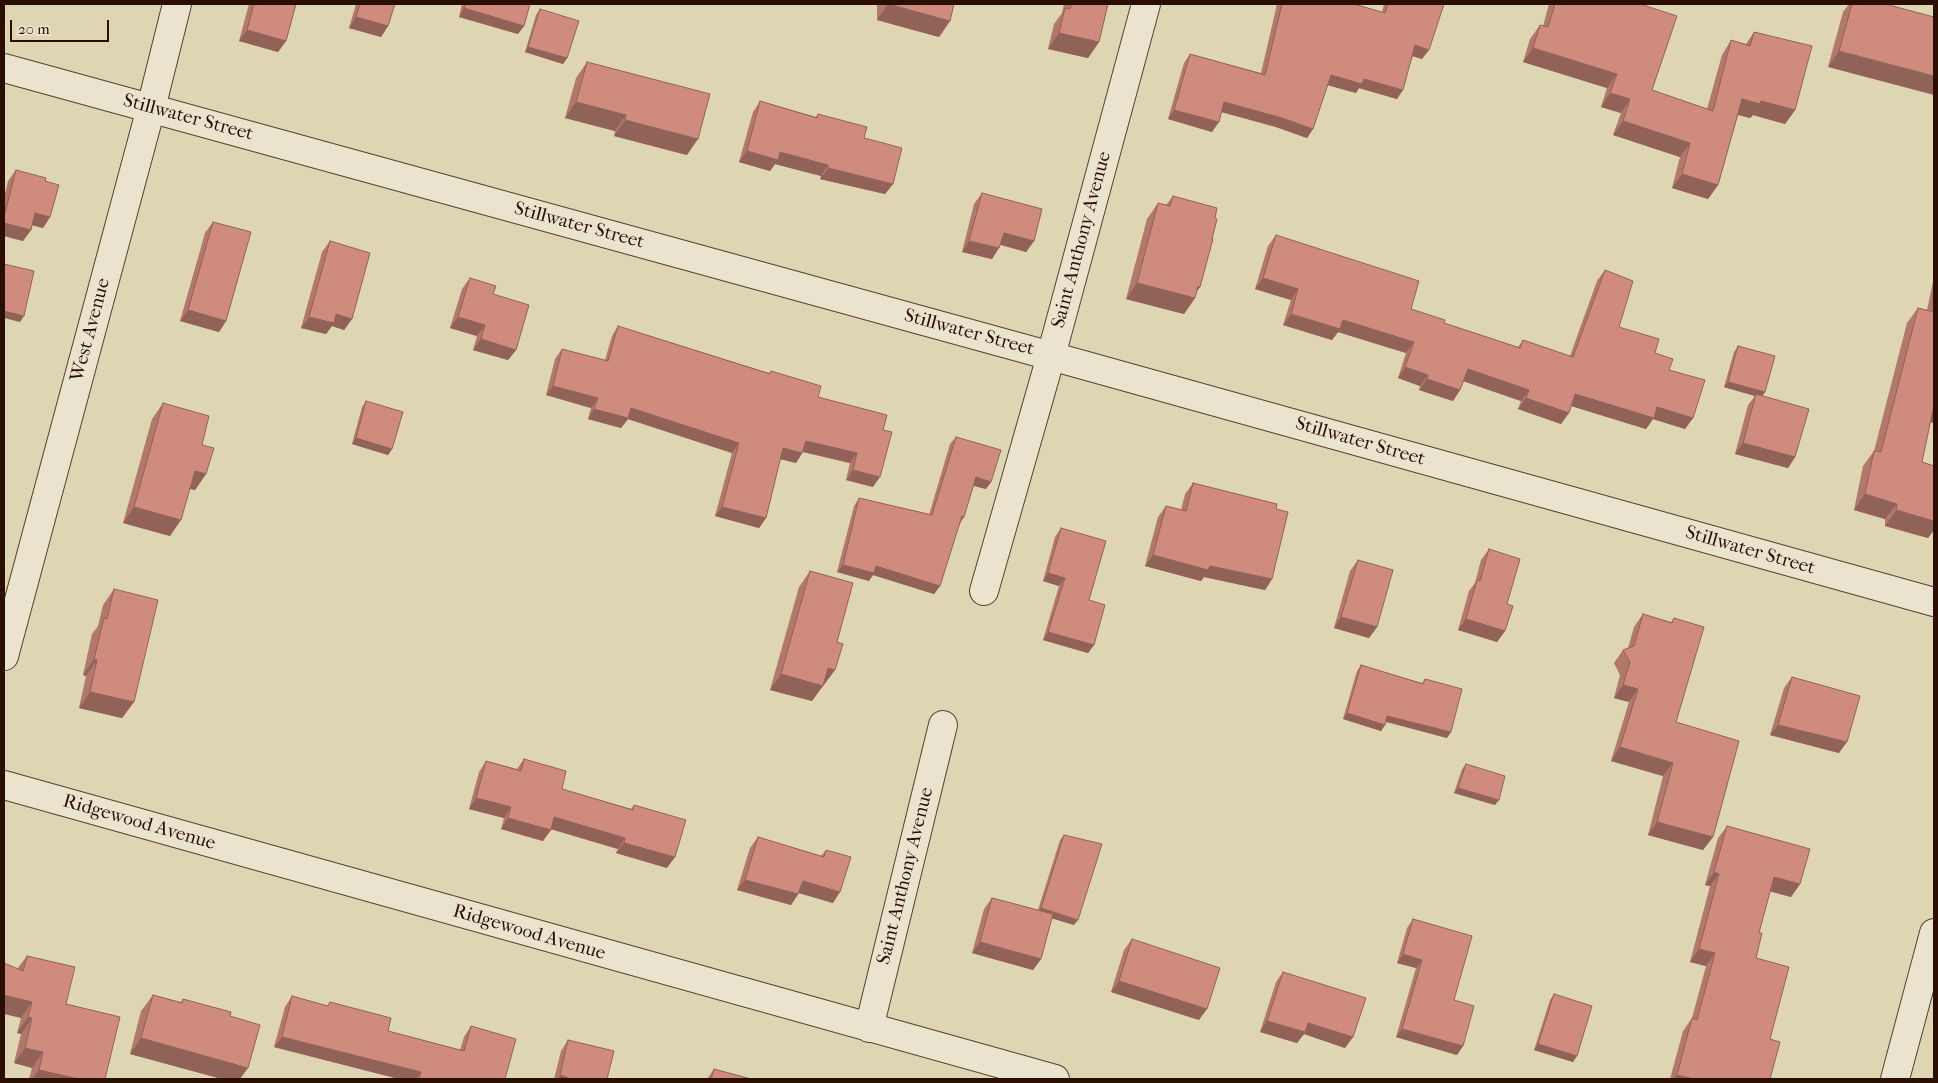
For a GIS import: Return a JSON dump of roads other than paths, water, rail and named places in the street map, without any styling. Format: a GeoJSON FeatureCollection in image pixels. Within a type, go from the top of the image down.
{"type":"FeatureCollection","features":[{"type":"Feature","properties":{"kind":"street","name":"Saint Anthony Avenue"},"geometry":{"type":"LineString","coordinates":[[984,591],[1051,356],[1146,4]]}},
{"type":"Feature","properties":{"kind":"street","name":"West Avenue"},"geometry":{"type":"LineString","coordinates":[[4,656],[151,108],[174,5]]}},
{"type":"Feature","properties":{"kind":"street","name":"Stillwater Street"},"geometry":{"type":"LineString","coordinates":[[4,68],[1051,356],[1934,602]]}},
{"type":"Feature","properties":{"kind":"street","name":"Saint Anthony Avenue"},"geometry":{"type":"LineString","coordinates":[[869,1028],[943,725]]}},
{"type":"Feature","properties":{"kind":"street","name":"Ridgewood Avenue"},"geometry":{"type":"LineString","coordinates":[[4,785],[1055,1079]]}},
{"type":"Feature","properties":{"kind":"street"},"geometry":{"type":"LineString","coordinates":[[1895,1079],[1934,933]]}}]}
